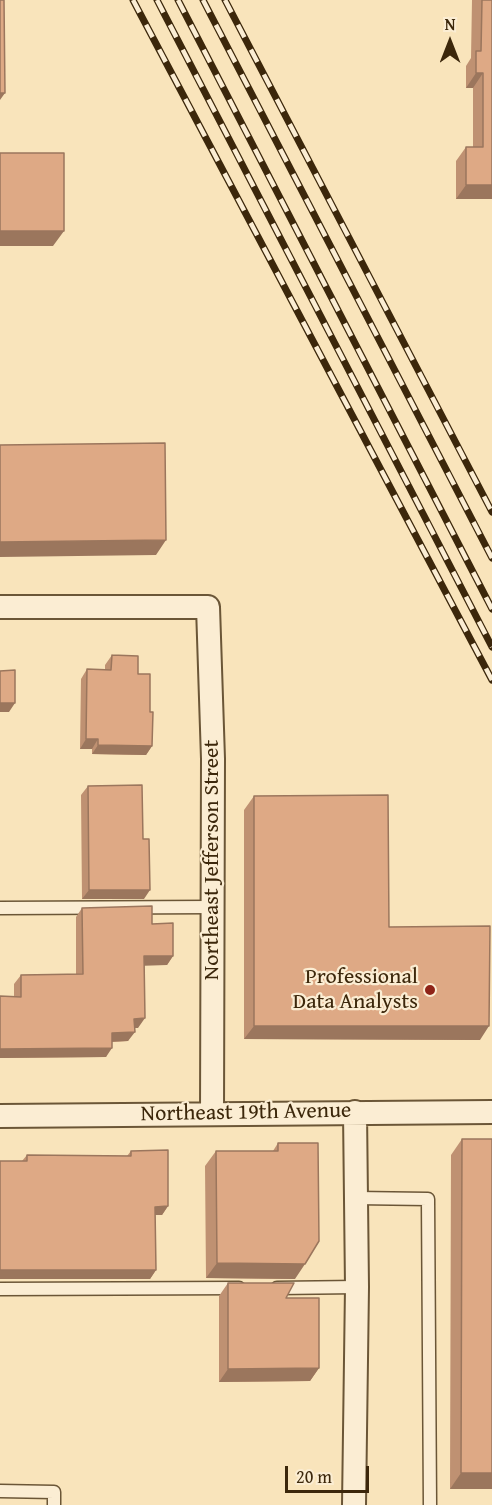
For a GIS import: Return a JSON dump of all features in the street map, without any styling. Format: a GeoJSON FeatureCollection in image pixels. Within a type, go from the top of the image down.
{"type":"FeatureCollection","features":[{"type":"Feature","properties":{"kind":"street","name":"Northeast Jefferson Street"},"geometry":{"type":"LineString","coordinates":[[0,607],[208,607],[213,759],[212,1114]]}},
{"type":"Feature","properties":{"kind":"street"},"geometry":{"type":"LineString","coordinates":[[354,1505],[357,1287],[355,1112]]}},
{"type":"Feature","properties":{"kind":"street","name":"Northeast 19th Avenue"},"geometry":{"type":"LineString","coordinates":[[0,1116],[492,1112]]}},
{"type":"Feature","properties":{"kind":"lane"},"geometry":{"type":"LineString","coordinates":[[0,908],[212,907]]}},
{"type":"Feature","properties":{"kind":"lane"},"geometry":{"type":"LineString","coordinates":[[356,1198],[428,1199],[430,1505]]}},
{"type":"Feature","properties":{"kind":"lane"},"geometry":{"type":"LineString","coordinates":[[0,1289],[357,1287]]}},
{"type":"Feature","properties":{"kind":"lane"},"geometry":{"type":"LineString","coordinates":[[0,1491],[54,1492],[54,1505]]}},
{"type":"Feature","properties":{"kind":"building"},"geometry":{"type":"Polygon","coordinates":[[[0,0],[4,0],[5,93],[0,93],[0,0]]]}},
{"type":"Feature","properties":{"kind":"building"},"geometry":{"type":"Polygon","coordinates":[[[482,0],[492,0],[492,185],[466,185],[466,147],[483,147],[483,73],[476,73],[476,51],[481,51],[482,0]]]}},
{"type":"Feature","properties":{"kind":"building"},"geometry":{"type":"Polygon","coordinates":[[[0,153],[64,153],[64,231],[0,231],[0,153]]]}},
{"type":"Feature","properties":{"kind":"building"},"geometry":{"type":"Polygon","coordinates":[[[165,443],[166,540],[0,542],[0,445],[165,443]]]}},
{"type":"Feature","properties":{"kind":"building"},"geometry":{"type":"Polygon","coordinates":[[[112,655],[138,656],[138,674],[150,674],[150,712],[153,712],[152,746],[98,745],[98,739],[86,739],[87,669],[111,670],[112,655]]]}},
{"type":"Feature","properties":{"kind":"building"},"geometry":{"type":"Polygon","coordinates":[[[15,670],[15,703],[0,703],[0,671],[15,670]]]}},
{"type":"Feature","properties":{"kind":"building"},"geometry":{"type":"Polygon","coordinates":[[[142,785],[143,839],[149,839],[150,890],[89,890],[88,786],[142,785]]]}},
{"type":"Feature","properties":{"kind":"building"},"geometry":{"type":"Polygon","coordinates":[[[388,795],[389,927],[490,926],[489,1026],[254,1026],[254,796],[388,795]]]}},
{"type":"Feature","properties":{"kind":"building"},"geometry":{"type":"Polygon","coordinates":[[[152,906],[152,924],[173,923],[173,956],[144,956],[145,1018],[134,1019],[135,1032],[112,1033],[112,1048],[0,1049],[0,996],[21,997],[21,975],[83,974],[82,908],[152,906]]]}},
{"type":"Feature","properties":{"kind":"building"},"geometry":{"type":"Polygon","coordinates":[[[462,1139],[492,1139],[492,1473],[461,1473],[462,1139]]]}},
{"type":"Feature","properties":{"kind":"building"},"geometry":{"type":"Polygon","coordinates":[[[278,1143],[318,1143],[319,1241],[305,1264],[217,1263],[216,1151],[278,1151],[278,1143]]]}},
{"type":"Feature","properties":{"kind":"building"},"geometry":{"type":"Polygon","coordinates":[[[168,1150],[168,1206],[155,1207],[156,1270],[0,1270],[0,1161],[27,1161],[27,1155],[131,1156],[131,1151],[168,1150]]]}},
{"type":"Feature","properties":{"kind":"building"},"geometry":{"type":"Polygon","coordinates":[[[228,1283],[294,1283],[286,1298],[319,1298],[319,1368],[228,1369],[228,1283]]]}},
{"type":"Feature","properties":{"kind":"railway"},"geometry":{"type":"LineString","coordinates":[[133,0],[492,680]]}},
{"type":"Feature","properties":{"kind":"railway"},"geometry":{"type":"LineString","coordinates":[[157,0],[492,647]]}},
{"type":"Feature","properties":{"kind":"railway"},"geometry":{"type":"LineString","coordinates":[[178,0],[492,609]]}},
{"type":"Feature","properties":{"kind":"railway"},"geometry":{"type":"LineString","coordinates":[[203,0],[492,558]]}},
{"type":"Feature","properties":{"kind":"railway"},"geometry":{"type":"LineString","coordinates":[[225,0],[492,512]]}},
{"type":"Feature","properties":{"kind":"place","name":"Professional Data Analysts"},"geometry":{"type":"Point","coordinates":[430,990]}}]}
